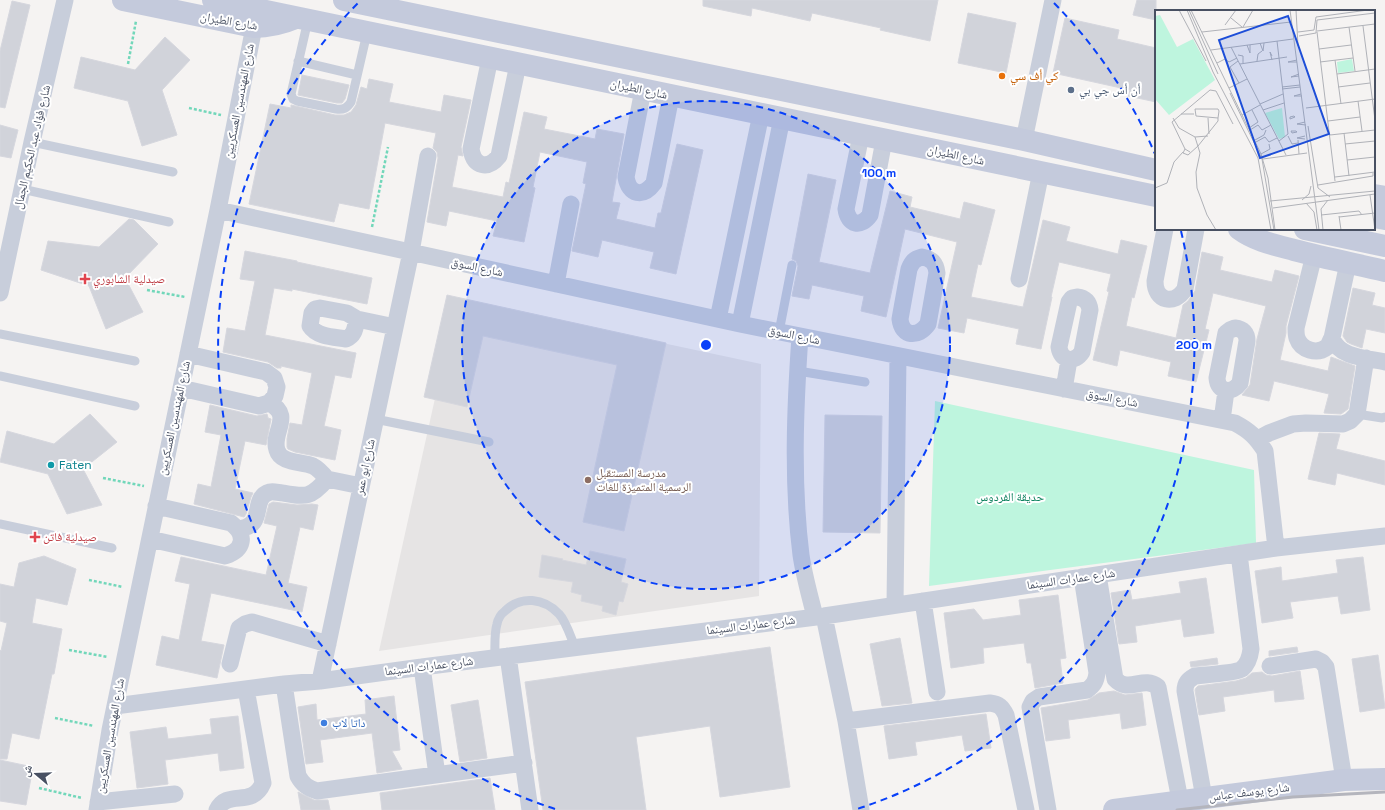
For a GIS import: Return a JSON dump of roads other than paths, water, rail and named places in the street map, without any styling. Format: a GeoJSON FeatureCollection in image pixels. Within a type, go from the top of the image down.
{"type":"FeatureCollection","features":[{"type":"Feature","properties":{"kind":"main road"},"geometry":{"type":"LineString","coordinates":[[213,0],[303,18]]}},
{"type":"Feature","properties":{"kind":"main road"},"geometry":{"type":"LineString","coordinates":[[344,0],[1024,140],[1155,170]]}},
{"type":"Feature","properties":{"kind":"main road","name":"شارع الطيران"},"geometry":{"type":"LineString","coordinates":[[131,2],[254,27],[269,27],[303,18],[367,33],[1155,196]]}},
{"type":"Feature","properties":{"kind":"main road"},"geometry":{"type":"LineString","coordinates":[[1375,195],[1385,197]]}},
{"type":"Feature","properties":{"kind":"main road"},"geometry":{"type":"LineString","coordinates":[[1375,217],[1385,219]]}},
{"type":"Feature","properties":{"kind":"main road"},"geometry":{"type":"LineString","coordinates":[[1240,230],[1247,235],[1264,242],[1385,271]]}},
{"type":"Feature","properties":{"kind":"main road"},"geometry":{"type":"LineString","coordinates":[[1310,230],[1385,246]]}},
{"type":"Feature","properties":{"kind":"main road","name":"شارع يوسف عباس"},"geometry":{"type":"LineString","coordinates":[[1114,810],[1180,800],[1344,780],[1385,779]]}},
{"type":"Feature","properties":{"kind":"street","name":"شارع فؤاد عبد الحكيم الجمال"},"geometry":{"type":"LineString","coordinates":[[0,293],[32,142],[65,0]]}},
{"type":"Feature","properties":{"kind":"street"},"geometry":{"type":"LineString","coordinates":[[1024,140],[1053,0]]}},
{"type":"Feature","properties":{"kind":"street","name":"شارع المهندسين العسكريين"},"geometry":{"type":"LineString","coordinates":[[98,806],[110,730],[124,660],[218,210],[254,27]]}},
{"type":"Feature","properties":{"kind":"street"},"geometry":{"type":"LineString","coordinates":[[490,58],[471,149],[472,157],[478,163],[486,165],[494,163],[499,156],[518,64]]}},
{"type":"Feature","properties":{"kind":"street"},"geometry":{"type":"LineString","coordinates":[[643,90],[626,177],[627,185],[633,191],[641,193],[649,190],[654,184],[671,96]]}},
{"type":"Feature","properties":{"kind":"street"},"geometry":{"type":"LineString","coordinates":[[718,319],[771,116]]}},
{"type":"Feature","properties":{"kind":"street"},"geometry":{"type":"LineString","coordinates":[[740,324],[771,116]]}},
{"type":"Feature","properties":{"kind":"street"},"geometry":{"type":"LineString","coordinates":[[861,135],[846,210],[847,217],[852,222],[859,224],[866,221],[870,215],[884,140]]}},
{"type":"Feature","properties":{"kind":"street","name":"شارع ابو عمر"},"geometry":{"type":"LineString","coordinates":[[320,681],[411,252],[428,156]]}},
{"type":"Feature","properties":{"kind":"street"},"geometry":{"type":"LineString","coordinates":[[1019,279],[1041,172]]}},
{"type":"Feature","properties":{"kind":"street"},"geometry":{"type":"LineString","coordinates":[[556,284],[571,204]]}},
{"type":"Feature","properties":{"kind":"street","name":"شارع السوق"},"geometry":{"type":"LineString","coordinates":[[218,210],[740,324],[1222,420],[1235,423],[1258,439]]}},
{"type":"Feature","properties":{"kind":"street"},"geometry":{"type":"LineString","coordinates":[[1165,230],[1154,281],[1155,289],[1159,296],[1166,299],[1173,299],[1180,296],[1185,289],[1196,230]]}},
{"type":"Feature","properties":{"kind":"street"},"geometry":{"type":"LineString","coordinates":[[1314,255],[1296,328],[1296,338],[1301,346],[1309,350],[1319,351],[1327,346],[1332,338],[1348,263]]}},
{"type":"Feature","properties":{"kind":"street"},"geometry":{"type":"LineString","coordinates":[[357,319],[395,327]]}},
{"type":"Feature","properties":{"kind":"street"},"geometry":{"type":"LineString","coordinates":[[895,605],[902,357],[911,334]]}},
{"type":"Feature","properties":{"kind":"street"},"geometry":{"type":"LineString","coordinates":[[800,336],[796,433],[797,495],[802,555],[846,721],[861,810]]}},
{"type":"Feature","properties":{"kind":"street"},"geometry":{"type":"LineString","coordinates":[[1332,338],[1334,344],[1344,352],[1385,362]]}},
{"type":"Feature","properties":{"kind":"street"},"geometry":{"type":"LineString","coordinates":[[181,388],[259,406],[269,403],[275,396],[277,386],[274,378],[266,372],[188,354]]}},
{"type":"Feature","properties":{"kind":"street"},"geometry":{"type":"LineString","coordinates":[[1276,548],[1265,451],[1258,439],[1268,433],[1293,424],[1343,424],[1350,421],[1357,414],[1366,358]]}},
{"type":"Feature","properties":{"kind":"street"},"geometry":{"type":"LineString","coordinates":[[1064,389],[1069,360]]}},
{"type":"Feature","properties":{"kind":"street"},"geometry":{"type":"LineString","coordinates":[[1222,420],[1226,391]]}},
{"type":"Feature","properties":{"kind":"street"},"geometry":{"type":"LineString","coordinates":[[269,403],[276,406],[280,413],[281,422],[276,450],[280,456],[287,460],[314,466],[326,479],[361,486]]}},
{"type":"Feature","properties":{"kind":"street"},"geometry":{"type":"LineString","coordinates":[[238,529],[247,528],[253,523],[257,516],[259,502],[264,495],[271,492],[297,496],[308,495],[314,493],[326,479]]}},
{"type":"Feature","properties":{"kind":"street"},"geometry":{"type":"LineString","coordinates":[[150,539],[225,556],[234,553],[240,547],[242,538],[238,529],[231,523],[156,506]]}},
{"type":"Feature","properties":{"kind":"street","name":"شارع عمارات السينما"},"geometry":{"type":"LineString","coordinates":[[115,706],[819,616],[1276,548],[1385,536]]}},
{"type":"Feature","properties":{"kind":"street"},"geometry":{"type":"LineString","coordinates":[[1204,798],[1185,684],[1189,679],[1195,676],[1240,670],[1250,657],[1251,649],[1239,554]]}},
{"type":"Feature","properties":{"kind":"street"},"geometry":{"type":"LineString","coordinates":[[1090,576],[1115,678],[1120,684],[1126,685],[1147,682],[1153,683],[1158,687],[1180,800]]}},
{"type":"Feature","properties":{"kind":"street"},"geometry":{"type":"LineString","coordinates":[[1048,810],[1030,706],[1033,701],[1039,697],[1087,690],[1093,686],[1096,680],[1097,673],[1090,576]]}},
{"type":"Feature","properties":{"kind":"street"},"geometry":{"type":"LineString","coordinates":[[923,601],[937,692]]}},
{"type":"Feature","properties":{"kind":"street"},"geometry":{"type":"LineString","coordinates":[[230,664],[239,628],[252,622],[328,644]]}},
{"type":"Feature","properties":{"kind":"street"},"geometry":{"type":"LineString","coordinates":[[501,657],[524,763],[530,810]]}},
{"type":"Feature","properties":{"kind":"street"},"geometry":{"type":"LineString","coordinates":[[1270,666],[1316,659],[1322,662],[1326,667],[1344,780]]}},
{"type":"Feature","properties":{"kind":"street"},"geometry":{"type":"LineString","coordinates":[[422,667],[437,775]]}},
{"type":"Feature","properties":{"kind":"street"},"geometry":{"type":"LineString","coordinates":[[284,684],[298,776],[302,784],[317,791],[524,763]]}},
{"type":"Feature","properties":{"kind":"street"},"geometry":{"type":"LineString","coordinates":[[217,810],[222,802],[229,799],[248,797],[255,794],[263,783],[246,689]]}},
{"type":"Feature","properties":{"kind":"street"},"geometry":{"type":"LineString","coordinates":[[846,721],[990,703],[997,704],[1003,708],[1006,715],[1026,810]]}},
{"type":"Feature","properties":{"kind":"street"},"geometry":{"type":"LineString","coordinates":[[98,806],[147,803],[175,794]]}},
{"type":"Feature","properties":{"kind":"lane"},"geometry":{"type":"LineString","coordinates":[[303,18],[298,62],[291,96],[295,100],[342,110],[348,107],[351,102],[367,33]]}},
{"type":"Feature","properties":{"kind":"lane"},"geometry":{"type":"LineString","coordinates":[[298,62],[357,75]]}},
{"type":"Feature","properties":{"kind":"lane"},"geometry":{"type":"LineString","coordinates":[[32,142],[173,172]]}},
{"type":"Feature","properties":{"kind":"lane"},"geometry":{"type":"LineString","coordinates":[[22,189],[169,222]]}},
{"type":"Feature","properties":{"kind":"lane"},"geometry":{"type":"LineString","coordinates":[[779,332],[792,265]]}},
{"type":"Feature","properties":{"kind":"lane"},"geometry":{"type":"LineString","coordinates":[[0,334],[136,361]]}},
{"type":"Feature","properties":{"kind":"lane"},"geometry":{"type":"LineString","coordinates":[[798,371],[866,382]]}},
{"type":"Feature","properties":{"kind":"lane"},"geometry":{"type":"LineString","coordinates":[[0,376],[135,406]]}},
{"type":"Feature","properties":{"kind":"lane"},"geometry":{"type":"LineString","coordinates":[[1357,414],[1382,418],[1385,417]]}},
{"type":"Feature","properties":{"kind":"lane"},"geometry":{"type":"LineString","coordinates":[[375,419],[490,442]]}},
{"type":"Feature","properties":{"kind":"lane"},"geometry":{"type":"LineString","coordinates":[[0,524],[112,548]]}},
{"type":"Feature","properties":{"kind":"lane"},"geometry":{"type":"LineString","coordinates":[[501,657],[496,623],[501,614],[510,606],[520,601],[534,600],[549,606],[560,615],[576,647]]}},
{"type":"Feature","properties":{"kind":"railway"},"geometry":{"type":"LineString","coordinates":[[1177,810],[1293,797],[1385,792]]}},
{"type":"Feature","properties":{"kind":"place","name":"كي أف سي"},"geometry":{"type":"Point","coordinates":[1002,76]}},
{"type":"Feature","properties":{"kind":"place","name":"أن أس جي بي"},"geometry":{"type":"Point","coordinates":[1071,90]}},
{"type":"Feature","properties":{"kind":"place","name":"صيدلية الشابوري"},"geometry":{"type":"Point","coordinates":[85,279]}},
{"type":"Feature","properties":{"kind":"place","name":"Faten"},"geometry":{"type":"Point","coordinates":[51,465]}},
{"type":"Feature","properties":{"kind":"place","name":"مدرسة المستقبل الرسمية المتميزة للغات"},"geometry":{"type":"Point","coordinates":[588,480]}},
{"type":"Feature","properties":{"kind":"place","name":"صيدلية فاتن"},"geometry":{"type":"Point","coordinates":[35,537]}},
{"type":"Feature","properties":{"kind":"place","name":"داتا لاب"},"geometry":{"type":"Point","coordinates":[324,723]}},
{"type":"Feature","properties":{"kind":"park label","name":"حديقة الفردوس"},"geometry":{"type":"Point","coordinates":[1010,497]}}]}
